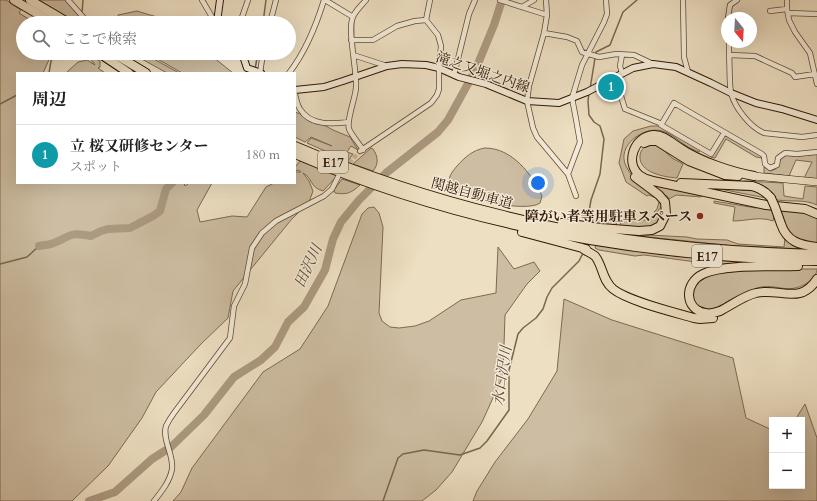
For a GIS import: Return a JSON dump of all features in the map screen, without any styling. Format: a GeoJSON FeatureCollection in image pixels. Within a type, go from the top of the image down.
{"type":"FeatureCollection","features":[{"type":"Feature","properties":{"kind":"highway"},"geometry":{"type":"LineString","coordinates":[[14,0],[41,16]]}},
{"type":"Feature","properties":{"kind":"highway"},"geometry":{"type":"LineString","coordinates":[[30,0],[56,16]]}},
{"type":"Feature","properties":{"kind":"highway"},"geometry":{"type":"LineString","coordinates":[[110,60],[128,72]]}},
{"type":"Feature","properties":{"kind":"highway"},"geometry":{"type":"LineString","coordinates":[[125,60],[144,72]]}},
{"type":"Feature","properties":{"kind":"highway"},"geometry":{"type":"LineString","coordinates":[[653,135],[640,141],[633,152],[633,165],[636,172],[643,178],[766,205],[805,209],[817,214]]}},
{"type":"Feature","properties":{"kind":"highway"},"geometry":{"type":"LineString","coordinates":[[572,234],[599,235],[646,231],[660,226],[666,217],[666,208],[663,199],[636,177],[631,171],[628,161],[630,148],[636,140],[643,136],[653,135],[664,137],[693,156],[738,173],[754,176]]}},
{"type":"Feature","properties":{"kind":"highway"},"geometry":{"type":"LineString","coordinates":[[754,176],[731,176],[718,173],[683,158],[657,141],[649,141],[641,146],[638,149],[636,156],[637,164],[649,176],[757,199],[805,204],[817,208]]}},
{"type":"Feature","properties":{"kind":"highway","name":"関越自動車道"},"geometry":{"type":"LineString","coordinates":[[296,146],[369,180]]}},
{"type":"Feature","properties":{"kind":"highway","name":"関越自動車道"},"geometry":{"type":"LineString","coordinates":[[296,154],[478,217],[572,234],[599,235],[710,248],[817,254]]}},
{"type":"Feature","properties":{"kind":"highway"},"geometry":{"type":"LineString","coordinates":[[674,182],[752,186],[765,191],[771,198],[783,229],[790,239],[798,243],[817,247]]}},
{"type":"Feature","properties":{"kind":"highway","name":"関越自動車道"},"geometry":{"type":"LineString","coordinates":[[398,189],[528,221],[546,220],[572,234]]}},
{"type":"Feature","properties":{"kind":"highway"},"geometry":{"type":"LineString","coordinates":[[572,234],[582,248],[594,253],[607,282],[620,294],[700,319],[722,316],[755,297],[767,296],[794,299],[809,294],[817,287]]}},
{"type":"Feature","properties":{"kind":"highway","name":"関越自動車道"},"geometry":{"type":"LineString","coordinates":[[599,235],[638,248],[710,256],[817,261]]}},
{"type":"Feature","properties":{"kind":"highway"},"geometry":{"type":"LineString","coordinates":[[817,265],[732,268],[713,271],[703,274],[694,280],[689,288],[689,294],[692,304],[696,309],[705,314],[710,314],[720,312],[757,292],[766,291],[788,294],[802,293],[811,287],[817,279]]}},
{"type":"Feature","properties":{"kind":"main road"},"geometry":{"type":"LineString","coordinates":[[219,16],[220,0]]}},
{"type":"Feature","properties":{"kind":"main road"},"geometry":{"type":"LineString","coordinates":[[244,60],[247,68],[257,72]]}},
{"type":"Feature","properties":{"kind":"main road","name":"滝之又堀之内線"},"geometry":{"type":"LineString","coordinates":[[296,90],[324,87],[387,66],[402,64],[426,65],[483,83],[527,101],[559,103],[641,65],[653,64],[676,67],[712,83],[731,94],[756,103],[782,109],[817,120]]}},
{"type":"Feature","properties":{"kind":"main road"},"geometry":{"type":"LineString","coordinates":[[754,176],[817,182]]}},
{"type":"Feature","properties":{"kind":"street"},"geometry":{"type":"LineString","coordinates":[[68,0],[83,16]]}},
{"type":"Feature","properties":{"kind":"street"},"geometry":{"type":"LineString","coordinates":[[202,0],[211,16]]}},
{"type":"Feature","properties":{"kind":"street"},"geometry":{"type":"LineString","coordinates":[[242,16],[248,0]]}},
{"type":"Feature","properties":{"kind":"street"},"geometry":{"type":"LineString","coordinates":[[272,16],[276,0]]}},
{"type":"Feature","properties":{"kind":"street"},"geometry":{"type":"LineString","coordinates":[[290,72],[299,60],[325,0],[353,17]]}},
{"type":"Feature","properties":{"kind":"street"},"geometry":{"type":"LineString","coordinates":[[366,0],[353,17],[352,40],[356,88],[349,122],[349,128],[362,150],[434,100],[439,89],[441,46],[438,35],[426,20],[430,0]]}},
{"type":"Feature","properties":{"kind":"street"},"geometry":{"type":"LineString","coordinates":[[457,76],[469,14],[475,0]]}},
{"type":"Feature","properties":{"kind":"street"},"geometry":{"type":"LineString","coordinates":[[500,0],[547,15]]}},
{"type":"Feature","properties":{"kind":"street"},"geometry":{"type":"LineString","coordinates":[[522,7],[534,0]]}},
{"type":"Feature","properties":{"kind":"street"},"geometry":{"type":"LineString","coordinates":[[546,0],[547,15],[544,33],[529,86],[527,101],[533,128],[537,137],[568,174],[576,196]]}},
{"type":"Feature","properties":{"kind":"street"},"geometry":{"type":"LineString","coordinates":[[568,174],[580,142],[572,98],[587,53],[607,14],[606,0]]}},
{"type":"Feature","properties":{"kind":"street"},"geometry":{"type":"LineString","coordinates":[[683,0],[684,58],[688,72]]}},
{"type":"Feature","properties":{"kind":"street"},"geometry":{"type":"LineString","coordinates":[[729,12],[730,5],[736,0]]}},
{"type":"Feature","properties":{"kind":"street"},"geometry":{"type":"LineString","coordinates":[[787,0],[787,11],[792,27],[810,53],[817,84]]}},
{"type":"Feature","properties":{"kind":"street"},"geometry":{"type":"LineString","coordinates":[[770,11],[817,14]]}},
{"type":"Feature","properties":{"kind":"street"},"geometry":{"type":"LineString","coordinates":[[352,40],[373,40],[397,26],[426,20]]}},
{"type":"Feature","properties":{"kind":"street"},"geometry":{"type":"LineString","coordinates":[[544,33],[567,37],[577,41],[582,52],[599,57],[634,55],[653,64]]}},
{"type":"Feature","properties":{"kind":"street"},"geometry":{"type":"LineString","coordinates":[[728,48],[731,94],[742,113],[750,123],[759,131],[764,133],[797,137],[817,135]]}},
{"type":"Feature","properties":{"kind":"street"},"geometry":{"type":"LineString","coordinates":[[353,55],[387,66]]}},
{"type":"Feature","properties":{"kind":"street"},"geometry":{"type":"LineString","coordinates":[[622,55],[620,66],[622,73]]}},
{"type":"Feature","properties":{"kind":"street"},"geometry":{"type":"LineString","coordinates":[[729,55],[755,56],[792,73],[795,77],[815,74]]}},
{"type":"Feature","properties":{"kind":"street"},"geometry":{"type":"LineString","coordinates":[[260,72],[262,60]]}},
{"type":"Feature","properties":{"kind":"street"},"geometry":{"type":"LineString","coordinates":[[615,77],[626,109],[662,124],[661,125],[711,154],[724,133]]}},
{"type":"Feature","properties":{"kind":"street"},"geometry":{"type":"LineString","coordinates":[[296,98],[299,108],[311,120],[337,124],[349,122]]}},
{"type":"Feature","properties":{"kind":"street"},"geometry":{"type":"LineString","coordinates":[[662,124],[674,104],[762,154],[764,156],[765,164],[770,168],[777,165],[778,158],[785,153],[797,154],[817,152]]}},
{"type":"Feature","properties":{"kind":"street"},"geometry":{"type":"LineString","coordinates":[[154,501],[167,483],[172,468],[165,430],[166,426],[230,338],[234,306],[245,284],[252,248],[262,233],[276,221],[324,196],[332,189],[338,177]]}},
{"type":"Feature","properties":{"kind":"shaded area"},"geometry":{"type":"Polygon","coordinates":[[[0,0],[6,0],[21,10],[19,13],[24,16],[16,16],[16,60],[49,60],[43,72],[16,72],[16,184],[184,184],[185,186],[188,184],[211,184],[197,210],[200,222],[232,216],[247,217],[266,187],[272,184],[296,184],[296,172],[301,172],[296,171],[296,166],[300,161],[337,176],[323,191],[315,187],[303,173],[309,181],[313,191],[309,202],[291,220],[233,291],[228,318],[201,344],[156,392],[142,418],[108,466],[72,501],[0,501],[0,0]]]}},
{"type":"Feature","properties":{"kind":"shaded area"},"geometry":{"type":"Polygon","coordinates":[[[38,0],[67,0],[80,16],[64,16],[38,0]]]}},
{"type":"Feature","properties":{"kind":"shaded area"},"geometry":{"type":"Polygon","coordinates":[[[137,11],[154,16],[118,16],[137,11]]]}},
{"type":"Feature","properties":{"kind":"shaded area"},"geometry":{"type":"Polygon","coordinates":[[[87,60],[95,65],[91,60],[100,61],[100,67],[98,68],[104,72],[67,72],[78,62],[87,60]]]}},
{"type":"Feature","properties":{"kind":"shaded area"},"geometry":{"type":"Polygon","coordinates":[[[144,60],[156,60],[177,72],[165,72],[144,60]]]}},
{"type":"Feature","properties":{"kind":"shaded area"},"geometry":{"type":"Polygon","coordinates":[[[159,60],[217,60],[232,72],[180,72],[159,60]]]}},
{"type":"Feature","properties":{"kind":"shaded area"},"geometry":{"type":"Polygon","coordinates":[[[296,112],[350,137],[358,150],[351,146],[347,152],[353,154],[348,161],[307,143],[311,138],[332,146],[311,137],[305,142],[296,138],[296,112]]]}},
{"type":"Feature","properties":{"kind":"shaded area"},"geometry":{"type":"Polygon","coordinates":[[[651,126],[659,126],[700,150],[699,152],[690,148],[671,135],[662,131],[655,130],[647,132],[633,139],[625,151],[624,159],[626,166],[637,181],[657,199],[649,195],[647,196],[626,182],[619,163],[624,139],[633,131],[651,126]]]}},
{"type":"Feature","properties":{"kind":"shaded area"},"geometry":{"type":"Polygon","coordinates":[[[724,135],[762,156],[762,158],[756,157],[726,139],[715,158],[711,157],[724,135]]]}},
{"type":"Feature","properties":{"kind":"shaded area"},"geometry":{"type":"Polygon","coordinates":[[[650,144],[658,145],[672,158],[683,164],[677,178],[666,177],[653,173],[643,166],[640,155],[641,151],[650,144]]]}},
{"type":"Feature","properties":{"kind":"shaded area"},"geometry":{"type":"Polygon","coordinates":[[[371,148],[377,157],[376,166],[373,171],[353,164],[371,148]]]}},
{"type":"Feature","properties":{"kind":"shaded area"},"geometry":{"type":"Polygon","coordinates":[[[485,148],[504,152],[512,157],[527,171],[542,196],[540,203],[533,206],[521,206],[492,203],[465,195],[455,190],[450,185],[449,179],[452,172],[460,163],[470,154],[485,148]]]}},
{"type":"Feature","properties":{"kind":"shaded area"},"geometry":{"type":"Polygon","coordinates":[[[817,154],[817,179],[804,178],[812,162],[796,160],[789,176],[764,173],[764,167],[770,171],[777,168],[784,155],[798,156],[817,154]]]}},
{"type":"Feature","properties":{"kind":"shaded area"},"geometry":{"type":"Polygon","coordinates":[[[342,179],[360,185],[349,193],[335,193],[334,190],[342,179]]]}},
{"type":"Feature","properties":{"kind":"shaded area"},"geometry":{"type":"Polygon","coordinates":[[[741,182],[783,183],[784,196],[803,199],[805,186],[817,187],[817,205],[807,202],[782,201],[774,199],[741,182]]]}},
{"type":"Feature","properties":{"kind":"shaded area"},"geometry":{"type":"Polygon","coordinates":[[[648,183],[702,196],[676,195],[669,199],[648,183]]]}},
{"type":"Feature","properties":{"kind":"shaded area"},"geometry":{"type":"Polygon","coordinates":[[[715,188],[755,191],[766,198],[715,188]]]}},
{"type":"Feature","properties":{"kind":"shaded area"},"geometry":{"type":"Polygon","coordinates":[[[658,199],[662,206],[657,212],[654,212],[657,209],[659,202],[658,199]]]}},
{"type":"Feature","properties":{"kind":"shaded area"},"geometry":{"type":"Polygon","coordinates":[[[714,201],[772,209],[774,216],[773,221],[758,219],[733,221],[735,207],[714,203],[714,201]]]}},
{"type":"Feature","properties":{"kind":"shaded area"},"geometry":{"type":"Polygon","coordinates":[[[374,207],[379,213],[383,227],[379,313],[382,321],[390,327],[399,328],[415,326],[429,321],[461,300],[496,293],[498,247],[514,269],[534,262],[540,271],[527,284],[505,315],[503,376],[482,422],[452,472],[436,490],[422,501],[173,501],[181,492],[192,468],[263,372],[300,349],[328,306],[362,214],[368,208],[374,207]]]}},
{"type":"Feature","properties":{"kind":"shaded area"},"geometry":{"type":"Polygon","coordinates":[[[780,208],[795,209],[817,218],[817,245],[802,242],[788,233],[780,208]]]}},
{"type":"Feature","properties":{"kind":"shaded area"},"geometry":{"type":"Polygon","coordinates":[[[663,210],[659,223],[650,227],[620,227],[621,221],[624,218],[628,217],[647,220],[655,217],[663,210]]]}},
{"type":"Feature","properties":{"kind":"shaded area"},"geometry":{"type":"Polygon","coordinates":[[[597,214],[617,217],[616,227],[592,225],[593,217],[597,214]]]}},
{"type":"Feature","properties":{"kind":"shaded area"},"geometry":{"type":"Polygon","coordinates":[[[629,234],[727,240],[738,244],[784,247],[785,238],[794,246],[804,249],[735,246],[629,234]]]}},
{"type":"Feature","properties":{"kind":"shaded area"},"geometry":{"type":"Polygon","coordinates":[[[596,244],[675,256],[749,263],[723,264],[644,255],[635,256],[599,250],[595,248],[596,244]]]}},
{"type":"Feature","properties":{"kind":"shaded area"},"geometry":{"type":"Polygon","coordinates":[[[817,269],[813,278],[802,286],[789,289],[771,287],[757,288],[714,308],[705,309],[698,306],[692,296],[693,290],[702,279],[714,274],[760,270],[817,269]]]}},
{"type":"Feature","properties":{"kind":"shaded area"},"geometry":{"type":"Polygon","coordinates":[[[564,299],[612,320],[733,358],[746,418],[769,429],[769,489],[805,489],[805,417],[797,417],[805,404],[817,438],[817,501],[473,501],[477,491],[495,462],[528,419],[557,371],[564,299]]]}},
{"type":"Feature","properties":{"kind":"waterway"},"geometry":{"type":"LineString","coordinates":[[82,13],[83,0]]}},
{"type":"Feature","properties":{"kind":"waterway"},"geometry":{"type":"LineString","coordinates":[[264,16],[266,0]]}},
{"type":"Feature","properties":{"kind":"waterway","name":"田沢川"},"geometry":{"type":"LineString","coordinates":[[89,501],[115,492],[152,459],[171,447],[204,415],[234,377],[261,360],[275,347],[288,322],[304,307],[325,270],[333,239],[341,222],[359,200],[386,173],[438,132],[448,120],[475,71],[494,25],[502,0]]}},
{"type":"Feature","properties":{"kind":"waterway","name":"水口沢川"},"geometry":{"type":"LineString","coordinates":[[590,89],[596,52],[610,45],[623,12],[637,0]]}},
{"type":"Feature","properties":{"kind":"waterway"},"geometry":{"type":"LineString","coordinates":[[49,72],[52,60]]}},
{"type":"Feature","properties":{"kind":"waterway"},"geometry":{"type":"LineString","coordinates":[[255,69],[257,60]]}},
{"type":"Feature","properties":{"kind":"waterway","name":"水口沢川"},"geometry":{"type":"LineString","coordinates":[[587,223],[591,200],[600,174],[604,139],[600,126],[594,122],[589,115],[589,93]]}},
{"type":"Feature","properties":{"kind":"waterway"},"geometry":{"type":"LineString","coordinates":[[0,104],[16,96]]}},
{"type":"Feature","properties":{"kind":"waterway"},"geometry":{"type":"LineString","coordinates":[[39,246],[51,244],[74,234],[91,236],[108,229],[130,228],[160,211],[166,189],[171,184]]}},
{"type":"Feature","properties":{"kind":"waterway"},"geometry":{"type":"LineString","coordinates":[[0,264],[27,257],[39,246]]}},
{"type":"Feature","properties":{"kind":"waterway","name":"水口沢川"},"geometry":{"type":"LineString","coordinates":[[383,501],[398,458],[403,454],[424,450],[460,455],[480,448],[487,441],[509,410],[509,370],[518,334],[536,318],[543,309],[552,288],[579,261],[583,253]]}},
{"type":"Feature","properties":{"kind":"tunnel"},"geometry":{"type":"LineString","coordinates":[[345,168],[360,151]]}},
{"type":"Feature","properties":{"kind":"place","name":"立 桜又研修センター"},"geometry":{"type":"Point","coordinates":[611,87]}},
{"type":"Feature","properties":{"kind":"place","name":"障がい者等用駐車スペース"},"geometry":{"type":"Point","coordinates":[700,216]}}]}
